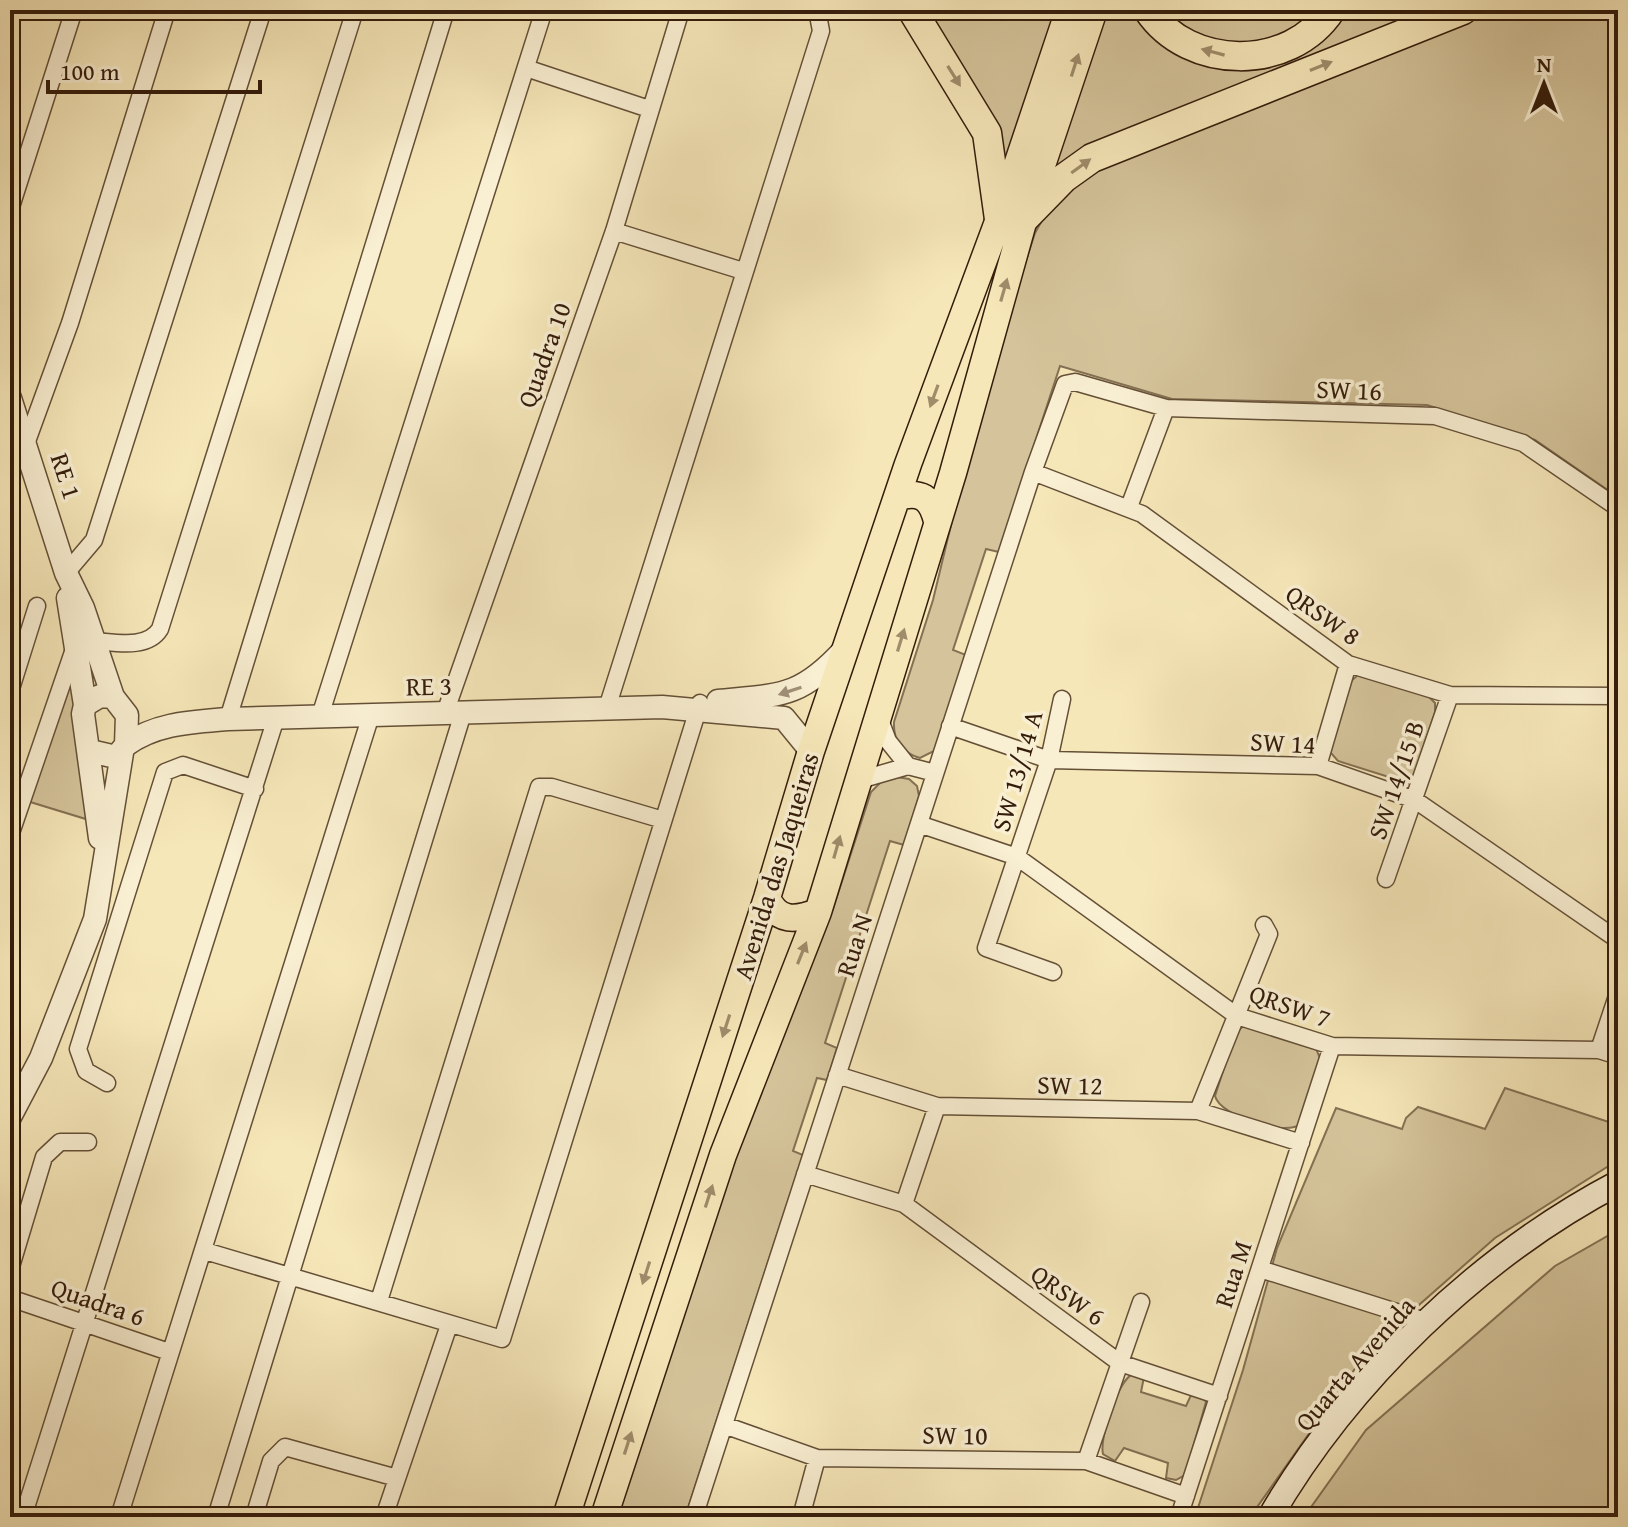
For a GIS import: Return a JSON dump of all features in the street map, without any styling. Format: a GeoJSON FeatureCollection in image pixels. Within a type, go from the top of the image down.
{"type":"FeatureCollection","features":[{"type":"Feature","properties":{"kind":"highway"},"geometry":{"type":"LineString","coordinates":[[912,10],[987,133],[1012,219],[1092,158],[1463,10]]}},
{"type":"Feature","properties":{"kind":"highway"},"geometry":{"type":"LineString","coordinates":[[1148,10],[1156,22],[1184,44],[1222,56],[1253,57],[1284,48],[1310,34],[1331,10]]}},
{"type":"Feature","properties":{"kind":"main road"},"geometry":{"type":"LineString","coordinates":[[1012,219],[1069,10]]}},
{"type":"Feature","properties":{"kind":"main road"},"geometry":{"type":"LineString","coordinates":[[1012,219],[1094,10]]}},
{"type":"Feature","properties":{"kind":"main road","name":"Avenida das Jaqueiras"},"geometry":{"type":"LineString","coordinates":[[566,1517],[767,898],[811,751],[897,497],[1012,219]]}},
{"type":"Feature","properties":{"kind":"main road","name":"Avenida das Jaqueiras"},"geometry":{"type":"LineString","coordinates":[[604,1517],[723,1155],[818,912],[937,521],[1012,219]]}},
{"type":"Feature","properties":{"kind":"main road"},"geometry":{"type":"LineString","coordinates":[[897,497],[913,493],[923,496],[933,503],[937,521]]}},
{"type":"Feature","properties":{"kind":"main road"},"geometry":{"type":"LineString","coordinates":[[767,898],[773,911],[782,917],[799,919],[818,912]]}},
{"type":"Feature","properties":{"kind":"main road","name":"Quarta Avenida"},"geometry":{"type":"LineString","coordinates":[[1270,1517],[1317,1448],[1425,1321],[1530,1234],[1618,1183]]}},
{"type":"Feature","properties":{"kind":"street"},"geometry":{"type":"LineString","coordinates":[[10,210],[74,10]]}},
{"type":"Feature","properties":{"kind":"street"},"geometry":{"type":"LineString","coordinates":[[26,444],[70,323],[167,10]]}},
{"type":"Feature","properties":{"kind":"street"},"geometry":{"type":"LineString","coordinates":[[66,573],[94,540],[263,10]]}},
{"type":"Feature","properties":{"kind":"street"},"geometry":{"type":"LineString","coordinates":[[10,836],[84,643],[138,643],[149,640],[160,629],[355,10]]}},
{"type":"Feature","properties":{"kind":"street"},"geometry":{"type":"LineString","coordinates":[[228,719],[446,10]]}},
{"type":"Feature","properties":{"kind":"street"},"geometry":{"type":"LineString","coordinates":[[320,716],[544,10]]}},
{"type":"Feature","properties":{"kind":"street","name":"Quadra 10"},"geometry":{"type":"LineString","coordinates":[[216,1517],[291,1275],[454,713],[614,231],[681,10]]}},
{"type":"Feature","properties":{"kind":"street"},"geometry":{"type":"LineString","coordinates":[[607,708],[821,31],[817,10]]}},
{"type":"Feature","properties":{"kind":"street"},"geometry":{"type":"LineString","coordinates":[[526,68],[649,109]]}},
{"type":"Feature","properties":{"kind":"street"},"geometry":{"type":"LineString","coordinates":[[614,231],[743,271]]}},
{"type":"Feature","properties":{"kind":"street","name":"SW 16"},"geometry":{"type":"LineString","coordinates":[[1062,389],[1065,384],[1075,382],[1166,408],[1435,416],[1523,443],[1618,508]]}},
{"type":"Feature","properties":{"kind":"street","name":"Rua N"},"geometry":{"type":"LineString","coordinates":[[694,1517],[1062,389]]}},
{"type":"Feature","properties":{"kind":"street","name":"RE 1"},"geometry":{"type":"LineString","coordinates":[[10,398],[66,573],[84,643],[85,705]]}},
{"type":"Feature","properties":{"kind":"street"},"geometry":{"type":"LineString","coordinates":[[1129,507],[1166,408]]}},
{"type":"Feature","properties":{"kind":"street","name":"QRSW 8"},"geometry":{"type":"LineString","coordinates":[[1033,472],[1129,507],[1348,664],[1450,695],[1618,696]]}},
{"type":"Feature","properties":{"kind":"street"},"geometry":{"type":"LineString","coordinates":[[10,692],[37,606]]}},
{"type":"Feature","properties":{"kind":"street","name":"RE 1"},"geometry":{"type":"LineString","coordinates":[[84,643],[117,700]]}},
{"type":"Feature","properties":{"kind":"street","name":"RE 3"},"geometry":{"type":"LineString","coordinates":[[693,708],[779,695],[809,684],[850,643]]}},
{"type":"Feature","properties":{"kind":"street"},"geometry":{"type":"LineString","coordinates":[[1318,766],[1348,664]]}},
{"type":"Feature","properties":{"kind":"street","name":"SW 14/15 B"},"geometry":{"type":"LineString","coordinates":[[1386,879],[1450,695]]}},
{"type":"Feature","properties":{"kind":"street"},"geometry":{"type":"LineString","coordinates":[[10,1117],[41,1058],[75,978],[95,919],[127,715],[117,700],[100,696],[85,705],[84,729],[90,751],[103,859]]}},
{"type":"Feature","properties":{"kind":"street","name":"SW 13/14 A"},"geometry":{"type":"LineString","coordinates":[[1053,972],[986,948],[1049,760],[1062,699]]}},
{"type":"Feature","properties":{"kind":"street","name":"RE 3"},"geometry":{"type":"LineString","coordinates":[[117,700],[177,723]]}},
{"type":"Feature","properties":{"kind":"street"},"geometry":{"type":"LineString","coordinates":[[205,1251],[502,1339],[663,820],[693,708]]}},
{"type":"Feature","properties":{"kind":"street","name":"RE 3"},"geometry":{"type":"LineString","coordinates":[[124,749],[147,732],[177,723],[228,719],[693,708],[772,714],[784,718],[811,751]]}},
{"type":"Feature","properties":{"kind":"street"},"geometry":{"type":"LineString","coordinates":[[119,1517],[371,715]]}},
{"type":"Feature","properties":{"kind":"street"},"geometry":{"type":"LineString","coordinates":[[878,715],[888,741],[908,766]]}},
{"type":"Feature","properties":{"kind":"street"},"geometry":{"type":"LineString","coordinates":[[23,1517],[276,718]]}},
{"type":"Feature","properties":{"kind":"street","name":"SW 14"},"geometry":{"type":"LineString","coordinates":[[950,726],[1049,760],[1318,766],[1415,800],[1618,940]]}},
{"type":"Feature","properties":{"kind":"street"},"geometry":{"type":"LineString","coordinates":[[90,751],[108,757],[124,749]]}},
{"type":"Feature","properties":{"kind":"street"},"geometry":{"type":"LineString","coordinates":[[107,1083],[86,1071],[80,1062],[78,1049],[165,772],[171,766],[183,765],[255,789]]}},
{"type":"Feature","properties":{"kind":"street"},"geometry":{"type":"LineString","coordinates":[[856,781],[908,766],[935,773]]}},
{"type":"Feature","properties":{"kind":"street"},"geometry":{"type":"LineString","coordinates":[[379,1301],[539,787],[552,787],[663,820]]}},
{"type":"Feature","properties":{"kind":"street","name":"QRSW 7"},"geometry":{"type":"LineString","coordinates":[[919,824],[1017,857],[1237,1016],[1332,1046],[1599,1050],[1618,1056]]}},
{"type":"Feature","properties":{"kind":"street"},"geometry":{"type":"LineString","coordinates":[[1198,1111],[1269,934],[1264,925]]}},
{"type":"Feature","properties":{"kind":"street"},"geometry":{"type":"LineString","coordinates":[[1599,1050],[1618,993]]}},
{"type":"Feature","properties":{"kind":"street","name":"Rua M"},"geometry":{"type":"LineString","coordinates":[[1179,1517],[1332,1046]]}},
{"type":"Feature","properties":{"kind":"street","name":"SW 12"},"geometry":{"type":"LineString","coordinates":[[837,1075],[937,1106],[1198,1111],[1301,1143]]}},
{"type":"Feature","properties":{"kind":"street"},"geometry":{"type":"LineString","coordinates":[[904,1204],[937,1106]]}},
{"type":"Feature","properties":{"kind":"street"},"geometry":{"type":"LineString","coordinates":[[10,1270],[44,1157],[60,1142],[88,1142]]}},
{"type":"Feature","properties":{"kind":"street","name":"QRSW 6"},"geometry":{"type":"LineString","coordinates":[[805,1174],[904,1204],[1120,1363],[1219,1396]]}},
{"type":"Feature","properties":{"kind":"street"},"geometry":{"type":"LineString","coordinates":[[1260,1269],[1425,1321]]}},
{"type":"Feature","properties":{"kind":"street","name":"Quadra 6"},"geometry":{"type":"LineString","coordinates":[[10,1298],[84,1320],[169,1352]]}},
{"type":"Feature","properties":{"kind":"street"},"geometry":{"type":"LineString","coordinates":[[1086,1461],[1141,1302]]}},
{"type":"Feature","properties":{"kind":"street"},"geometry":{"type":"LineString","coordinates":[[384,1517],[449,1325]]}},
{"type":"Feature","properties":{"kind":"street","name":"SW 10"},"geometry":{"type":"LineString","coordinates":[[724,1425],[817,1458],[1086,1461],[1186,1496]]}},
{"type":"Feature","properties":{"kind":"street"},"geometry":{"type":"LineString","coordinates":[[254,1517],[271,1461],[285,1447],[397,1478]]}},
{"type":"Feature","properties":{"kind":"street"},"geometry":{"type":"LineString","coordinates":[[801,1517],[817,1458]]}},
{"type":"Feature","properties":{"kind":"shaded area"},"geometry":{"type":"Polygon","coordinates":[[[922,10],[1056,10],[1005,171],[922,10]]]}},
{"type":"Feature","properties":{"kind":"shaded area"},"geometry":{"type":"Polygon","coordinates":[[[1099,10],[1140,10],[1238,62],[1337,10],[1442,10],[1043,189],[1099,10]]]}},
{"type":"Feature","properties":{"kind":"shaded area"},"geometry":{"type":"Polygon","coordinates":[[[1162,10],[1316,10],[1303,22],[1274,38],[1241,45],[1207,41],[1191,34],[1162,10]]]}},
{"type":"Feature","properties":{"kind":"shaded area"},"geometry":{"type":"Polygon","coordinates":[[[1484,10],[1618,10],[1618,497],[1535,440],[1427,405],[1172,399],[1060,366],[999,552],[986,549],[953,650],[966,655],[934,751],[920,758],[908,753],[897,740],[894,722],[933,600],[983,392],[1035,233],[1053,201],[1122,153],[1484,10]]]}},
{"type":"Feature","properties":{"kind":"shaded area"},"geometry":{"type":"Polygon","coordinates":[[[71,665],[89,820],[27,801],[71,665]]]}},
{"type":"Feature","properties":{"kind":"shaded area"},"geometry":{"type":"Polygon","coordinates":[[[1359,674],[1427,695],[1435,703],[1435,712],[1411,784],[1338,761],[1330,752],[1349,683],[1359,674]]]}},
{"type":"Feature","properties":{"kind":"shaded area"},"geometry":{"type":"Polygon","coordinates":[[[897,777],[909,779],[917,786],[919,796],[904,845],[890,841],[825,1043],[837,1048],[827,1080],[817,1078],[793,1151],[803,1155],[685,1517],[612,1517],[653,1409],[669,1341],[784,1016],[833,909],[871,792],[882,781],[897,777]]]}},
{"type":"Feature","properties":{"kind":"shaded area"},"geometry":{"type":"Polygon","coordinates":[[[1244,1025],[1315,1046],[1321,1061],[1301,1124],[1281,1128],[1268,1126],[1240,1117],[1219,1103],[1215,1096],[1235,1034],[1244,1025]]]}},
{"type":"Feature","properties":{"kind":"shaded area"},"geometry":{"type":"Polygon","coordinates":[[[1505,1088],[1618,1125],[1618,1160],[1495,1238],[1369,1349],[1250,1517],[1195,1517],[1243,1370],[1277,1248],[1336,1108],[1402,1129],[1406,1118],[1418,1107],[1485,1129],[1505,1088]]]}},
{"type":"Feature","properties":{"kind":"shaded area"},"geometry":{"type":"Polygon","coordinates":[[[1618,1230],[1618,1517],[1304,1517],[1366,1430],[1555,1266],[1618,1230]]]}},
{"type":"Feature","properties":{"kind":"shaded area"},"geometry":{"type":"Polygon","coordinates":[[[1133,1374],[1144,1377],[1141,1392],[1186,1406],[1191,1395],[1203,1397],[1206,1402],[1185,1475],[1176,1480],[1166,1478],[1168,1463],[1124,1448],[1115,1461],[1103,1454],[1111,1410],[1121,1387],[1133,1374]]]}}]}
